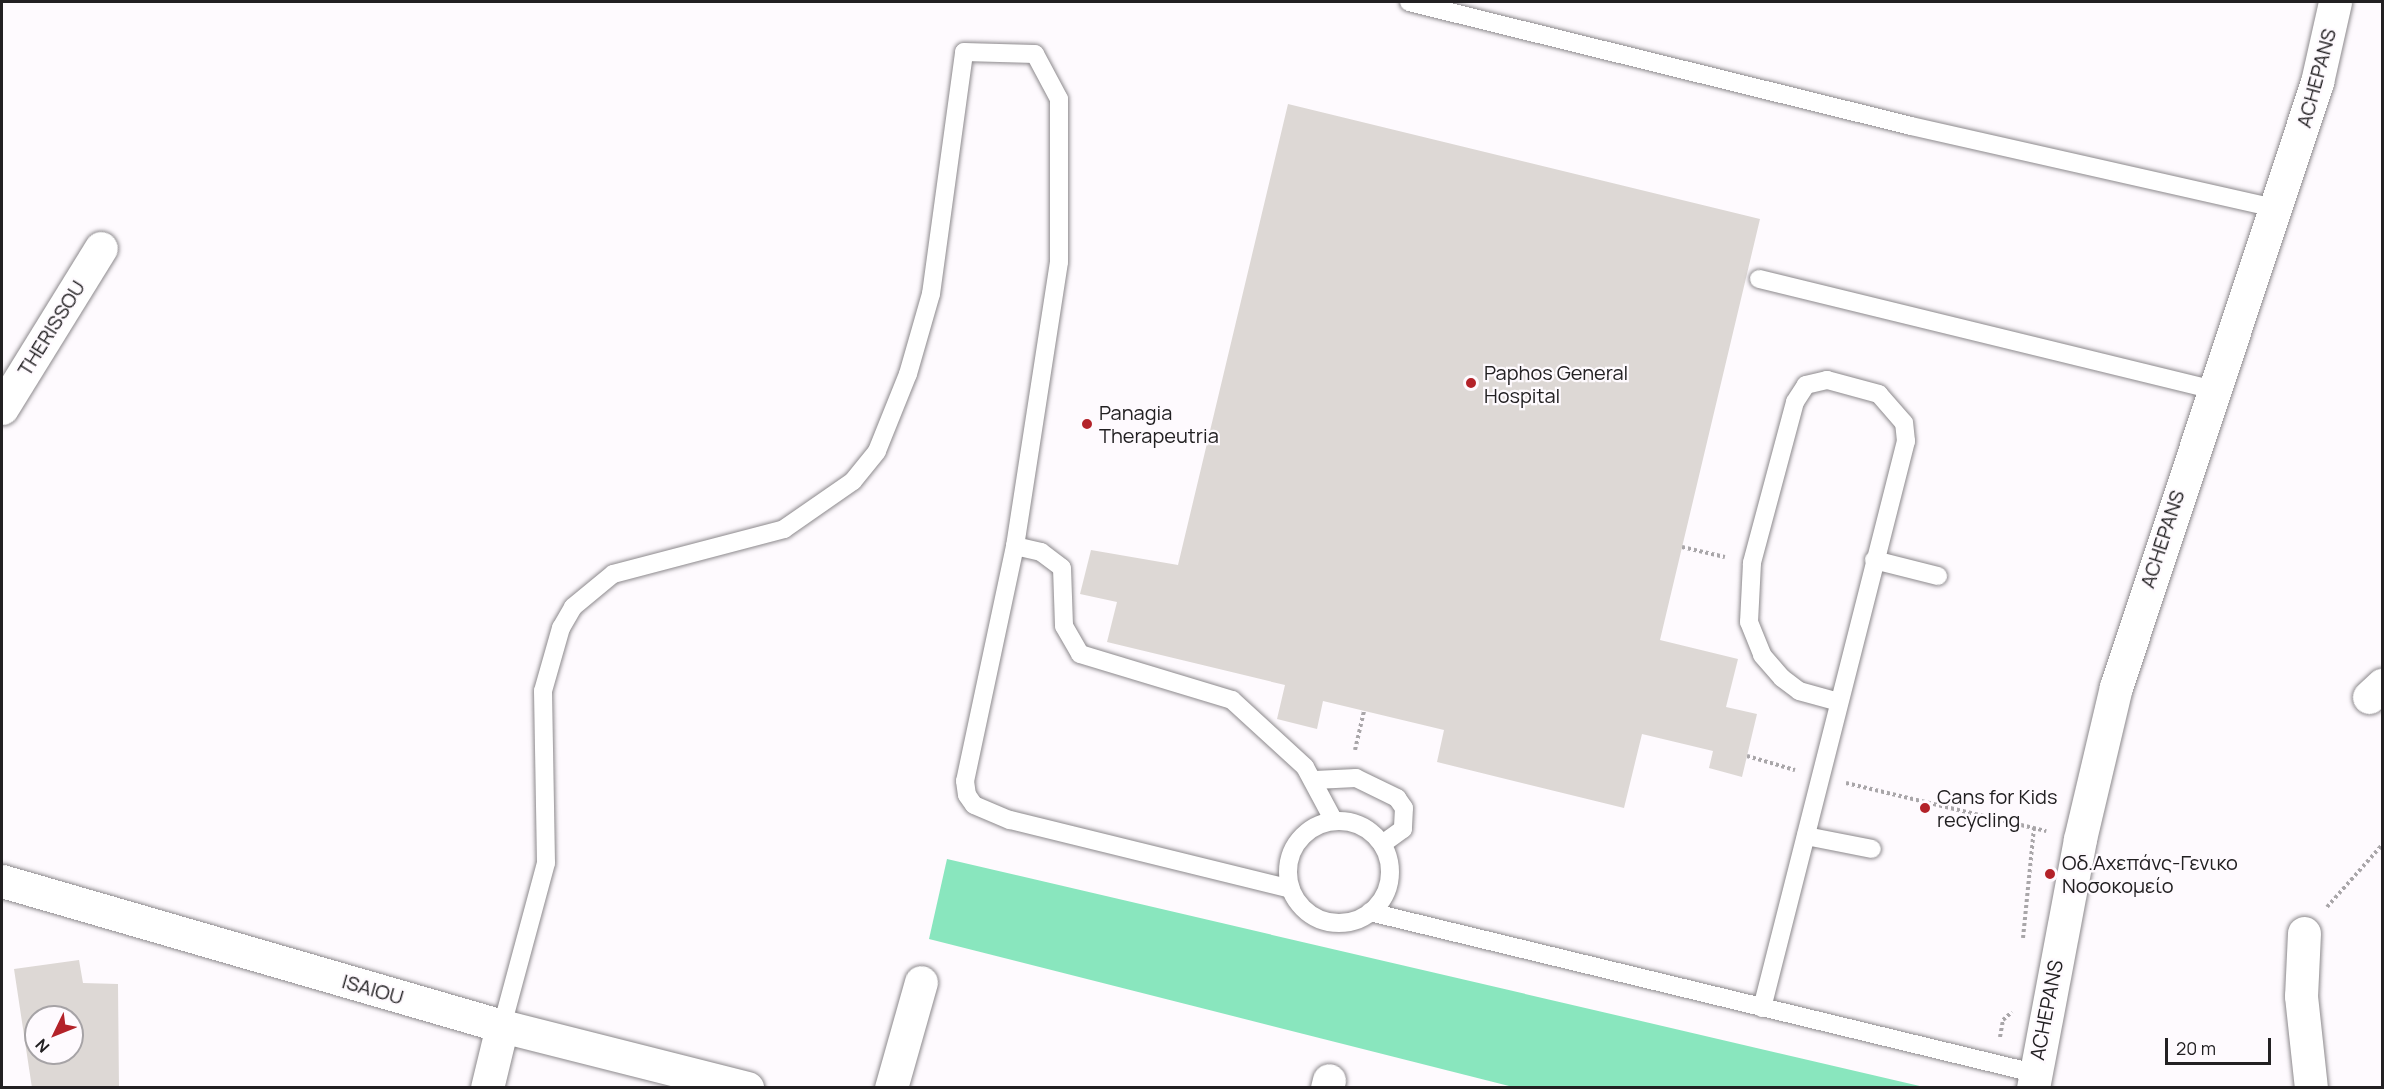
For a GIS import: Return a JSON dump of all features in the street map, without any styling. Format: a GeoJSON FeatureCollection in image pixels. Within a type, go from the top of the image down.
{"type":"FeatureCollection","features":[{"type":"Feature","properties":{"kind":"street","name":"ACHEPANS"},"geometry":{"type":"LineString","coordinates":[[2034,1080],[2080,839],[2119,676],[2317,82],[2335,2]]}},
{"type":"Feature","properties":{"kind":"street","name":"THERISSOU"},"geometry":{"type":"LineString","coordinates":[[2,408],[101,248]]}},
{"type":"Feature","properties":{"kind":"street","name":"ISAIOU"},"geometry":{"type":"LineString","coordinates":[[2,881],[502,1026],[747,1088]]}},
{"type":"Feature","properties":{"kind":"street"},"geometry":{"type":"LineString","coordinates":[[2304,933],[2301,996],[2311,1088]]}},
{"type":"Feature","properties":{"kind":"street"},"geometry":{"type":"LineString","coordinates":[[891,1088],[921,982]]}},
{"type":"Feature","properties":{"kind":"street"},"geometry":{"type":"LineString","coordinates":[[487,1088],[502,1026]]}},
{"type":"Feature","properties":{"kind":"lane"},"geometry":{"type":"LineString","coordinates":[[1409,2],[1911,126],[2276,208]]}},
{"type":"Feature","properties":{"kind":"lane"},"geometry":{"type":"LineString","coordinates":[[502,1026],[546,863],[543,691],[561,628],[573,607],[613,574],[792,524],[853,481],[877,451],[908,374],[931,294],[964,52],[1035,54],[1059,99],[1059,262],[1015,546],[965,781],[974,805],[1010,820],[1291,889]]}},
{"type":"Feature","properties":{"kind":"lane"},"geometry":{"type":"LineString","coordinates":[[1759,279],[2213,390]]}},
{"type":"Feature","properties":{"kind":"lane"},"geometry":{"type":"LineString","coordinates":[[1762,1008],[1906,441],[1904,423],[1880,394],[1827,380],[1806,385],[1795,402],[1752,563],[1749,622],[1762,655],[1799,691],[1839,702]]}},
{"type":"Feature","properties":{"kind":"lane"},"geometry":{"type":"LineString","coordinates":[[1015,546],[1041,552],[1062,568],[1064,626],[1080,654],[1232,700],[1315,780],[1334,821]]}},
{"type":"Feature","properties":{"kind":"lane"},"geometry":{"type":"LineString","coordinates":[[1874,560],[1938,576]]}},
{"type":"Feature","properties":{"kind":"lane"},"geometry":{"type":"LineString","coordinates":[[1315,780],[1348,777],[1380,786],[1404,808],[1403,829],[1382,844]]}},
{"type":"Feature","properties":{"kind":"lane"},"geometry":{"type":"LineString","coordinates":[[1370,912],[1389,881],[1382,844],[1369,830],[1334,821],[1309,830],[1297,842],[1288,873],[1291,889],[1304,909],[1325,921],[1341,923],[1370,912],[1996,1064],[2034,1080]]}},
{"type":"Feature","properties":{"kind":"lane"},"geometry":{"type":"LineString","coordinates":[[1806,836],[1872,849]]}},
{"type":"Feature","properties":{"kind":"path"},"geometry":{"type":"LineString","coordinates":[[1682,547],[1752,563]]}},
{"type":"Feature","properties":{"kind":"path"},"geometry":{"type":"LineString","coordinates":[[1348,777],[1364,711]]}},
{"type":"Feature","properties":{"kind":"path"},"geometry":{"type":"LineString","coordinates":[[1747,756],[1821,777],[2080,839]]}},
{"type":"Feature","properties":{"kind":"path"},"geometry":{"type":"LineString","coordinates":[[2023,946],[2034,828]]}},
{"type":"Feature","properties":{"kind":"path"},"geometry":{"type":"LineString","coordinates":[[2304,933],[2382,844]]}},
{"type":"Feature","properties":{"kind":"path"},"geometry":{"type":"LineString","coordinates":[[1996,1064],[2002,1020],[2016,1009]]}},
{"type":"Feature","properties":{"kind":"green space"},"geometry":{"type":"Polygon","coordinates":[[[947,859],[1924,1087],[1513,1087],[929,939],[947,859]]]}},
{"type":"Feature","properties":{"kind":"building","name":"Paphos General Hospital"},"geometry":{"type":"Polygon","coordinates":[[[1288,104],[1760,219],[1660,640],[1738,659],[1726,707],[1757,714],[1742,777],[1709,768],[1713,751],[1642,734],[1624,808],[1437,762],[1444,730],[1323,701],[1317,729],[1277,719],[1285,685],[1107,642],[1117,602],[1080,594],[1091,550],[1178,565],[1288,104]]]}},
{"type":"Feature","properties":{"kind":"building"},"geometry":{"type":"Polygon","coordinates":[[[79,960],[83,983],[118,984],[119,1088],[32,1088],[29,1065],[84,1065],[84,1005],[24,1005],[24,1035],[14,969],[79,960]]]}},
{"type":"Feature","properties":{"kind":"place","name":"Paphos General Hospital"},"geometry":{"type":"Point","coordinates":[1471,383]}},
{"type":"Feature","properties":{"kind":"place","name":"Panagia Therapeutria"},"geometry":{"type":"Point","coordinates":[1087,424]}},
{"type":"Feature","properties":{"kind":"place","name":"Cans for Kids recycling"},"geometry":{"type":"Point","coordinates":[1925,808]}},
{"type":"Feature","properties":{"kind":"place","name":"Οδ.Αχεπάνς-Γενικο Νοσοκομείο"},"geometry":{"type":"Point","coordinates":[2050,874]}}]}
